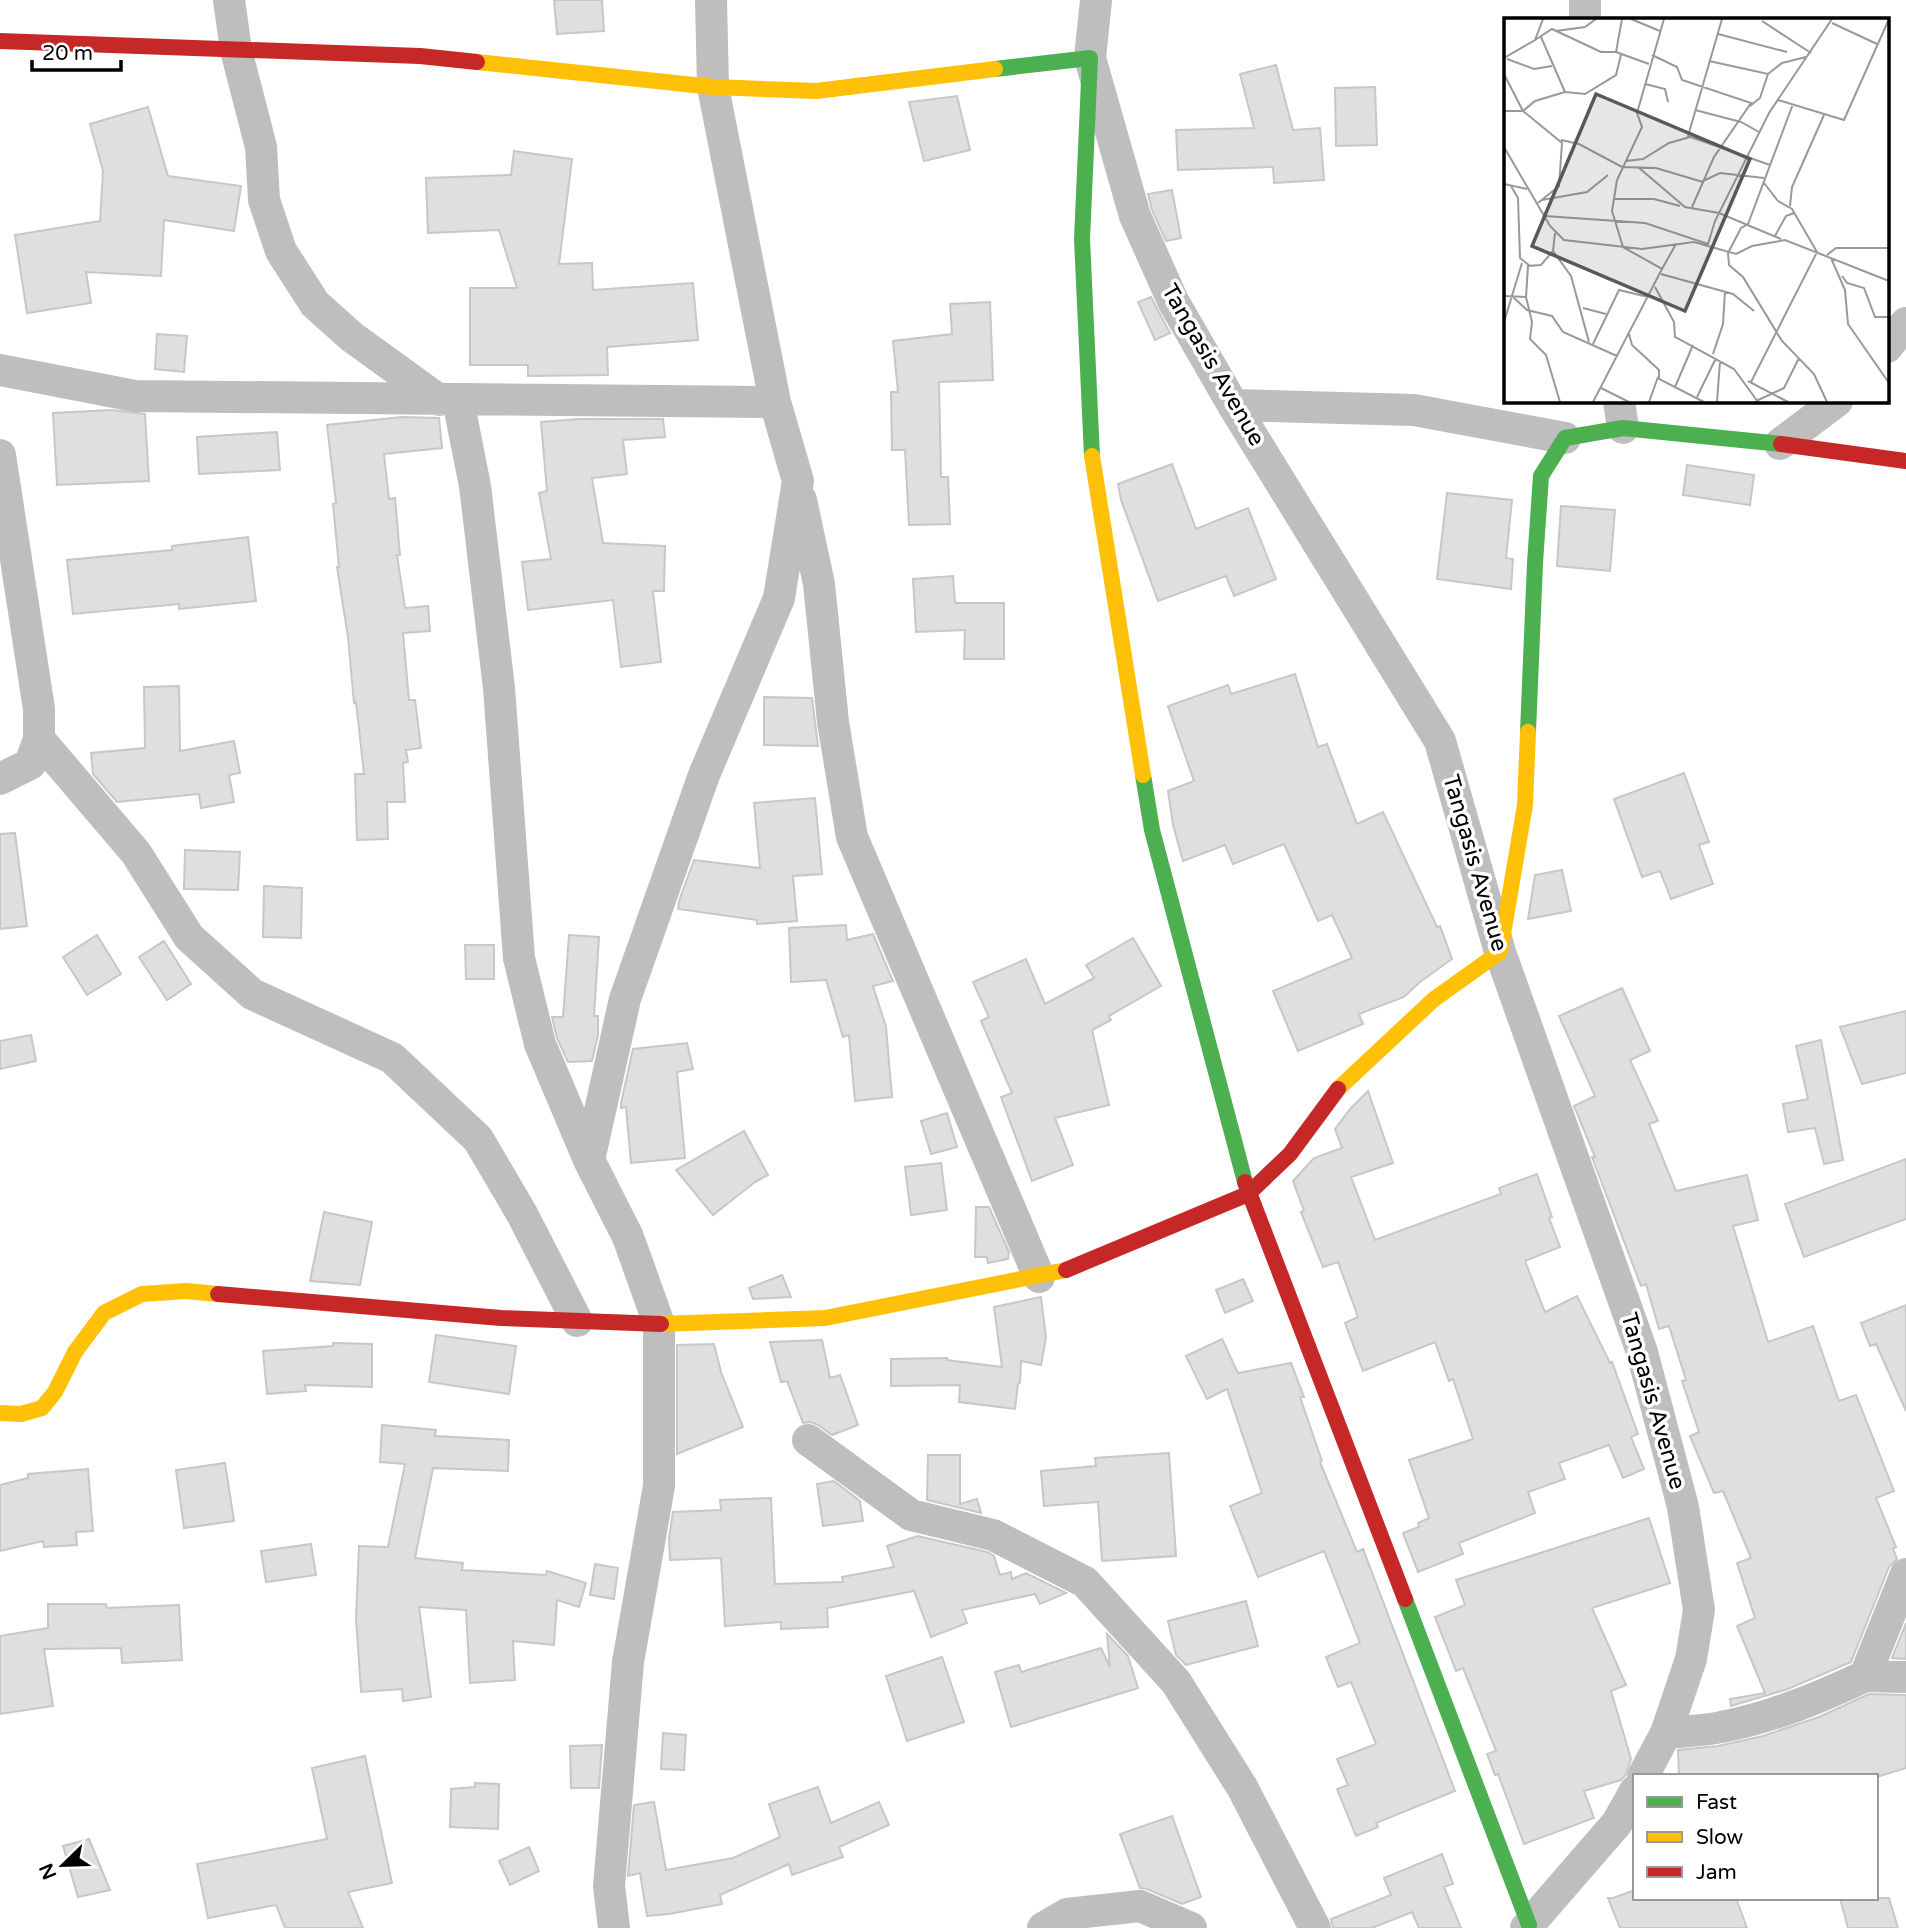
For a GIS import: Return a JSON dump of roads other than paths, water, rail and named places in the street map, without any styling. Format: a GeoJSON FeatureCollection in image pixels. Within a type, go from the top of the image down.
{"type":"FeatureCollection","features":[{"type":"Feature","properties":{"kind":"street"},"geometry":{"type":"LineString","coordinates":[[229,0],[236,50],[261,147],[264,201],[281,251],[315,304],[352,337],[449,400],[475,486],[499,688],[519,958],[540,1044],[589,1160],[628,1237],[659,1324],[659,1486],[628,1662],[609,1886],[614,1928]]}},
{"type":"Feature","properties":{"kind":"street"},"geometry":{"type":"LineString","coordinates":[[711,0],[713,87],[775,402],[798,481],[818,584],[833,722],[852,837],[1039,1277]]}},
{"type":"Feature","properties":{"kind":"street","name":"Tangasis Avenue"},"geometry":{"type":"LineString","coordinates":[[1096,0],[1090,58],[1135,216],[1173,301],[1233,405],[1440,741],[1500,953],[1642,1352],[1683,1507],[1699,1610],[1691,1659],[1666,1733],[1644,1774]]}},
{"type":"Feature","properties":{"kind":"street"},"geometry":{"type":"LineString","coordinates":[[1585,18],[1586,0]]}},
{"type":"Feature","properties":{"kind":"street"},"geometry":{"type":"LineString","coordinates":[[0,41],[420,56],[713,87],[816,91],[1090,58],[1082,239],[1093,467],[1152,830],[1248,1194],[1329,1399],[1527,1927],[1617,1823],[1633,1795]]}},
{"type":"Feature","properties":{"kind":"street"},"geometry":{"type":"LineString","coordinates":[[1888,346],[1906,323]]}},
{"type":"Feature","properties":{"kind":"street"},"geometry":{"type":"LineString","coordinates":[[0,370],[135,396],[775,402]]}},
{"type":"Feature","properties":{"kind":"street"},"geometry":{"type":"LineString","coordinates":[[1780,444],[1836,402]]}},
{"type":"Feature","properties":{"kind":"street"},"geometry":{"type":"LineString","coordinates":[[1233,405],[1415,410],[1565,438],[1621,414],[1780,444],[1906,461]]}},
{"type":"Feature","properties":{"kind":"street"},"geometry":{"type":"LineString","coordinates":[[0,1413],[21,1414],[42,1408],[55,1392],[75,1352],[104,1313],[142,1294],[186,1291],[501,1318],[659,1324],[824,1318],[1065,1270],[1248,1194],[1290,1154],[1334,1093],[1433,1000],[1500,953],[1525,805],[1541,476],[1565,438]]}},
{"type":"Feature","properties":{"kind":"street"},"geometry":{"type":"LineString","coordinates":[[0,455],[39,709],[39,739],[30,764],[0,779]]}},
{"type":"Feature","properties":{"kind":"street"},"geometry":{"type":"LineString","coordinates":[[589,1160],[625,999],[704,775],[779,598],[798,481]]}},
{"type":"Feature","properties":{"kind":"street"},"geometry":{"type":"LineString","coordinates":[[39,739],[136,853],[189,937],[252,994],[391,1058],[478,1139],[522,1214],[577,1321]]}},
{"type":"Feature","properties":{"kind":"street"},"geometry":{"type":"LineString","coordinates":[[808,1440],[911,1515],[993,1535],[1085,1582],[1176,1682],[1242,1787],[1315,1928]]}},
{"type":"Feature","properties":{"kind":"street"},"geometry":{"type":"LineString","coordinates":[[1865,1676],[1906,1574]]}},
{"type":"Feature","properties":{"kind":"street"},"geometry":{"type":"LineString","coordinates":[[1666,1733],[1720,1728],[1753,1720],[1813,1701],[1865,1676],[1906,1677]]}},
{"type":"Feature","properties":{"kind":"street"},"geometry":{"type":"LineString","coordinates":[[1043,1928],[1067,1914],[1140,1906],[1191,1928]]}}]}
